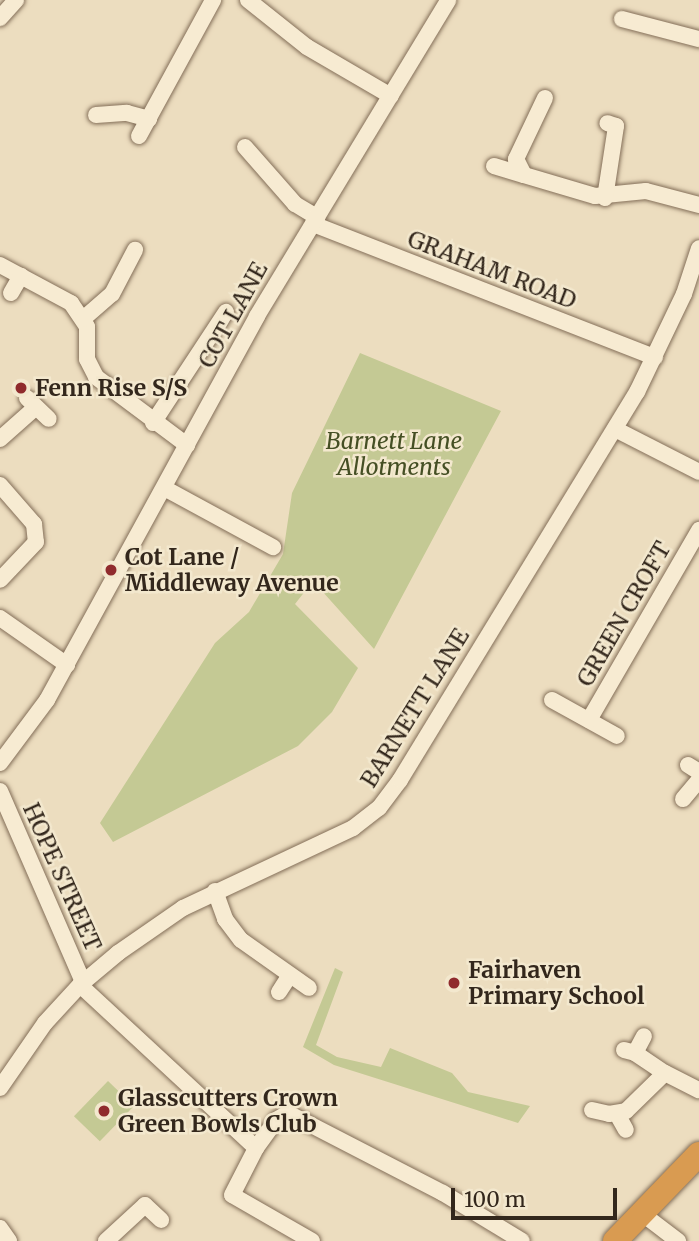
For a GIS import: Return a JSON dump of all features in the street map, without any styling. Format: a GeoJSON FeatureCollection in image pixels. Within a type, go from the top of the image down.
{"type":"FeatureCollection","features":[{"type":"Feature","properties":{"kind":"highway"},"geometry":{"type":"LineString","coordinates":[[615,1241],[640,1212],[699,1154]]}},
{"type":"Feature","properties":{"kind":"street"},"geometry":{"type":"LineString","coordinates":[[0,18],[16,0]]}},
{"type":"Feature","properties":{"kind":"street"},"geometry":{"type":"LineString","coordinates":[[139,136],[213,0]]}},
{"type":"Feature","properties":{"kind":"street"},"geometry":{"type":"LineString","coordinates":[[248,0],[307,47],[391,96]]}},
{"type":"Feature","properties":{"kind":"street","name":"COT LANE"},"geometry":{"type":"LineString","coordinates":[[0,763],[67,665],[166,489],[187,445],[315,220],[448,0]]}},
{"type":"Feature","properties":{"kind":"street"},"geometry":{"type":"LineString","coordinates":[[622,17],[699,39]]}},
{"type":"Feature","properties":{"kind":"street"},"geometry":{"type":"LineString","coordinates":[[523,175],[516,159],[545,98]]}},
{"type":"Feature","properties":{"kind":"street"},"geometry":{"type":"LineString","coordinates":[[96,115],[127,113],[149,118]]}},
{"type":"Feature","properties":{"kind":"street"},"geometry":{"type":"LineString","coordinates":[[605,198],[616,126],[607,124]]}},
{"type":"Feature","properties":{"kind":"street","name":"GRAHAM ROAD"},"geometry":{"type":"LineString","coordinates":[[245,147],[261,157],[295,204],[315,220],[655,357]]}},
{"type":"Feature","properties":{"kind":"street"},"geometry":{"type":"LineString","coordinates":[[494,166],[605,198],[646,191],[699,205]]}},
{"type":"Feature","properties":{"kind":"street","name":"BARNETT LANE"},"geometry":{"type":"LineString","coordinates":[[0,1088],[45,1023],[81,983],[183,908],[353,828],[379,808],[615,429],[655,357],[684,294],[699,248]]}},
{"type":"Feature","properties":{"kind":"street"},"geometry":{"type":"LineString","coordinates":[[83,319],[112,294],[135,250]]}},
{"type":"Feature","properties":{"kind":"street"},"geometry":{"type":"LineString","coordinates":[[0,264],[71,303],[89,333],[87,359],[96,377],[153,423],[187,445]]}},
{"type":"Feature","properties":{"kind":"street"},"geometry":{"type":"LineString","coordinates":[[11,293],[21,276]]}},
{"type":"Feature","properties":{"kind":"street"},"geometry":{"type":"LineString","coordinates":[[153,423],[226,312]]}},
{"type":"Feature","properties":{"kind":"street"},"geometry":{"type":"LineString","coordinates":[[0,439],[31,403],[49,419]]}},
{"type":"Feature","properties":{"kind":"street"},"geometry":{"type":"LineString","coordinates":[[615,429],[699,472]]}},
{"type":"Feature","properties":{"kind":"street"},"geometry":{"type":"LineString","coordinates":[[0,485],[34,524],[36,542],[0,580]]}},
{"type":"Feature","properties":{"kind":"street"},"geometry":{"type":"LineString","coordinates":[[166,489],[272,547]]}},
{"type":"Feature","properties":{"kind":"street","name":"GREEN CROFT"},"geometry":{"type":"LineString","coordinates":[[589,720],[699,530]]}},
{"type":"Feature","properties":{"kind":"street"},"geometry":{"type":"LineString","coordinates":[[0,618],[67,665]]}},
{"type":"Feature","properties":{"kind":"street","name":"GREEN CROFT"},"geometry":{"type":"LineString","coordinates":[[552,700],[617,736]]}},
{"type":"Feature","properties":{"kind":"street"},"geometry":{"type":"LineString","coordinates":[[683,799],[699,780]]}},
{"type":"Feature","properties":{"kind":"street","name":"HOPE STREET"},"geometry":{"type":"LineString","coordinates":[[0,792],[81,983]]}},
{"type":"Feature","properties":{"kind":"street"},"geometry":{"type":"LineString","coordinates":[[215,891],[225,919],[241,940],[309,988]]}},
{"type":"Feature","properties":{"kind":"street"},"geometry":{"type":"LineString","coordinates":[[279,992],[290,975]]}},
{"type":"Feature","properties":{"kind":"street"},"geometry":{"type":"LineString","coordinates":[[81,983],[256,1148]]}},
{"type":"Feature","properties":{"kind":"street"},"geometry":{"type":"LineString","coordinates":[[644,1036],[629,1052],[699,1090]]}},
{"type":"Feature","properties":{"kind":"street"},"geometry":{"type":"LineString","coordinates":[[592,1110],[617,1114],[665,1073]]}},
{"type":"Feature","properties":{"kind":"street"},"geometry":{"type":"LineString","coordinates":[[617,1114],[626,1130]]}},
{"type":"Feature","properties":{"kind":"street"},"geometry":{"type":"LineString","coordinates":[[312,1241],[232,1195],[256,1148],[282,1115],[294,1115],[349,1143],[522,1241]]}},
{"type":"Feature","properties":{"kind":"street"},"geometry":{"type":"LineString","coordinates":[[106,1241],[145,1205],[161,1220]]}},
{"type":"Feature","properties":{"kind":"street"},"geometry":{"type":"LineString","coordinates":[[640,1212],[675,1240]]}},
{"type":"Feature","properties":{"kind":"street"},"geometry":{"type":"LineString","coordinates":[[0,1228],[9,1241]]}},
{"type":"Feature","properties":{"kind":"green space","name":"Barnett Lane Allotments"},"geometry":{"type":"Polygon","coordinates":[[[360,353],[501,411],[374,649],[313,581],[295,604],[358,668],[332,712],[298,746],[113,842],[100,823],[215,643],[249,612],[283,554],[292,493],[360,353]]]}},
{"type":"Feature","properties":{"kind":"green space"},"geometry":{"type":"Polygon","coordinates":[[[335,968],[343,972],[316,1045],[337,1057],[381,1067],[390,1048],[452,1073],[468,1092],[530,1106],[518,1123],[334,1065],[303,1047],[335,968]]]}},
{"type":"Feature","properties":{"kind":"green space","name":"Glasscutters Crown Green Bowls Club"},"geometry":{"type":"Polygon","coordinates":[[[108,1081],[134,1106],[100,1141],[74,1116],[108,1081]]]}},
{"type":"Feature","properties":{"kind":"place","name":"Fenn Rise S/S"},"geometry":{"type":"Point","coordinates":[21,388]}},
{"type":"Feature","properties":{"kind":"place","name":"Cot Lane / Middleway Avenue"},"geometry":{"type":"Point","coordinates":[111,570]}},
{"type":"Feature","properties":{"kind":"place","name":"Fairhaven Primary School"},"geometry":{"type":"Point","coordinates":[454,983]}},
{"type":"Feature","properties":{"kind":"place","name":"Glasscutters Crown Green Bowls Club"},"geometry":{"type":"Point","coordinates":[104,1111]}}]}
